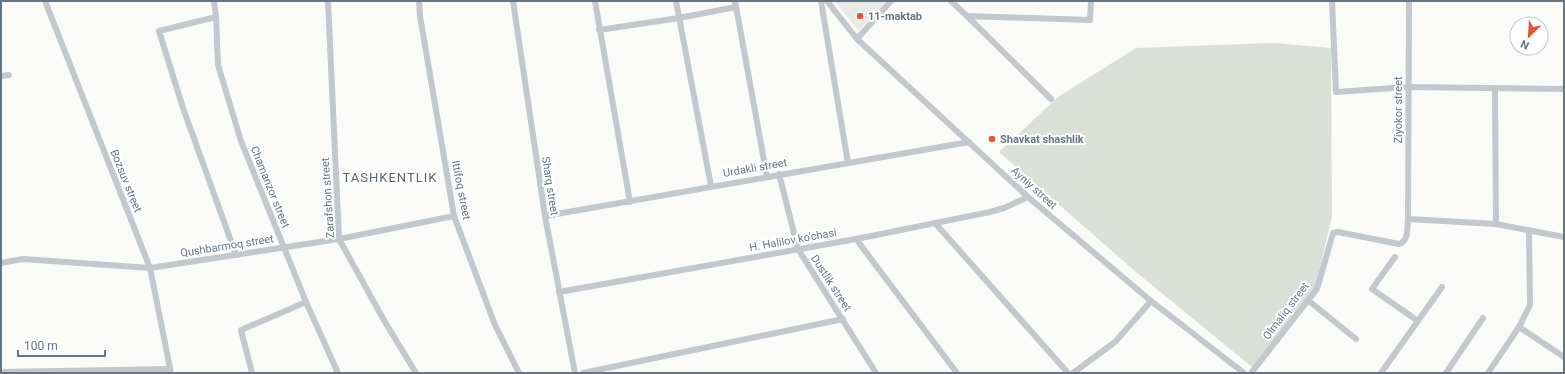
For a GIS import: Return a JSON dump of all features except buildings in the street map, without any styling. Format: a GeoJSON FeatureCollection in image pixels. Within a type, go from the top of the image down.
{"type":"FeatureCollection","features":[{"type":"Feature","properties":{"kind":"street","name":"Bozsuv street"},"geometry":{"type":"LineString","coordinates":[[44,1],[150,268],[170,371]]}},
{"type":"Feature","properties":{"kind":"street","name":"Chamanzor street"},"geometry":{"type":"LineString","coordinates":[[214,1],[218,65],[241,140],[283,247],[338,373]]}},
{"type":"Feature","properties":{"kind":"street","name":"Zarafshon street"},"geometry":{"type":"LineString","coordinates":[[328,1],[339,239],[385,322],[416,373]]}},
{"type":"Feature","properties":{"kind":"street","name":"Ittifoq street"},"geometry":{"type":"LineString","coordinates":[[419,1],[420,16],[454,216],[495,324],[519,373]]}},
{"type":"Feature","properties":{"kind":"street","name":"Sharq street"},"geometry":{"type":"LineString","coordinates":[[513,1],[544,216],[575,373]]}},
{"type":"Feature","properties":{"kind":"street"},"geometry":{"type":"LineString","coordinates":[[595,1],[630,202]]}},
{"type":"Feature","properties":{"kind":"street"},"geometry":{"type":"LineString","coordinates":[[676,1],[710,186]]}},
{"type":"Feature","properties":{"kind":"street"},"geometry":{"type":"LineString","coordinates":[[821,1],[848,162]]}},
{"type":"Feature","properties":{"kind":"street","name":"Ayniy street"},"geometry":{"type":"LineString","coordinates":[[827,1],[857,39],[1028,197],[1150,301],[1241,372]]}},
{"type":"Feature","properties":{"kind":"street"},"geometry":{"type":"LineString","coordinates":[[857,39],[891,1]]}},
{"type":"Feature","properties":{"kind":"street"},"geometry":{"type":"LineString","coordinates":[[952,1],[1051,99]]}},
{"type":"Feature","properties":{"kind":"street"},"geometry":{"type":"LineString","coordinates":[[967,16],[1090,20],[1091,1]]}},
{"type":"Feature","properties":{"kind":"street"},"geometry":{"type":"LineString","coordinates":[[1332,1],[1336,92],[1408,87],[1564,89]]}},
{"type":"Feature","properties":{"kind":"street","name":"Ziyokor street"},"geometry":{"type":"LineString","coordinates":[[1408,219],[1409,1]]}},
{"type":"Feature","properties":{"kind":"street"},"geometry":{"type":"LineString","coordinates":[[599,30],[679,18],[736,4],[767,176]]}},
{"type":"Feature","properties":{"kind":"street"},"geometry":{"type":"LineString","coordinates":[[216,17],[159,31],[183,108],[236,255]]}},
{"type":"Feature","properties":{"kind":"street"},"geometry":{"type":"LineString","coordinates":[[1,76],[9,75]]}},
{"type":"Feature","properties":{"kind":"street"},"geometry":{"type":"LineString","coordinates":[[1495,89],[1496,224]]}},
{"type":"Feature","properties":{"kind":"street","name":"Urdakli street"},"geometry":{"type":"LineString","coordinates":[[544,216],[969,142]]}},
{"type":"Feature","properties":{"kind":"street","name":"Dustlik street"},"geometry":{"type":"LineString","coordinates":[[779,174],[798,249],[876,373]]}},
{"type":"Feature","properties":{"kind":"street","name":"H. Halilov ko'chasi"},"geometry":{"type":"LineString","coordinates":[[559,292],[856,239],[935,223],[1004,208],[1028,197]]}},
{"type":"Feature","properties":{"kind":"street","name":"Qushbarmoq street"},"geometry":{"type":"LineString","coordinates":[[1,263],[23,259],[150,268],[339,239],[454,216]]}},
{"type":"Feature","properties":{"kind":"street"},"geometry":{"type":"LineString","coordinates":[[1408,219],[1496,224],[1564,237]]}},
{"type":"Feature","properties":{"kind":"street","name":"Olmaliq street"},"geometry":{"type":"LineString","coordinates":[[1251,373],[1317,289],[1333,233],[1338,232],[1399,244],[1406,240],[1408,219]]}},
{"type":"Feature","properties":{"kind":"street"},"geometry":{"type":"LineString","coordinates":[[935,223],[1068,373]]}},
{"type":"Feature","properties":{"kind":"street"},"geometry":{"type":"LineString","coordinates":[[1488,373],[1519,327],[1530,305],[1528,230]]}},
{"type":"Feature","properties":{"kind":"street"},"geometry":{"type":"LineString","coordinates":[[856,239],[956,373]]}},
{"type":"Feature","properties":{"kind":"street"},"geometry":{"type":"LineString","coordinates":[[1395,257],[1372,289],[1418,321]]}},
{"type":"Feature","properties":{"kind":"street"},"geometry":{"type":"LineString","coordinates":[[1381,373],[1442,287]]}},
{"type":"Feature","properties":{"kind":"street"},"geometry":{"type":"LineString","coordinates":[[1073,373],[1115,342],[1150,301]]}},
{"type":"Feature","properties":{"kind":"street"},"geometry":{"type":"LineString","coordinates":[[1309,301],[1356,339]]}},
{"type":"Feature","properties":{"kind":"street"},"geometry":{"type":"LineString","coordinates":[[252,373],[241,330],[306,302]]}},
{"type":"Feature","properties":{"kind":"street"},"geometry":{"type":"LineString","coordinates":[[1446,373],[1483,318]]}},
{"type":"Feature","properties":{"kind":"street"},"geometry":{"type":"LineString","coordinates":[[583,373],[843,319]]}},
{"type":"Feature","properties":{"kind":"street"},"geometry":{"type":"LineString","coordinates":[[1519,327],[1564,357]]}},
{"type":"Feature","properties":{"kind":"street"},"geometry":{"type":"LineString","coordinates":[[1,372],[170,371]]}},
{"type":"Feature","properties":{"kind":"shaded area","name":"11-maktab"},"geometry":{"type":"Polygon","coordinates":[[[834,1],[886,1],[859,31],[834,1]]]}},
{"type":"Feature","properties":{"kind":"shaded area"},"geometry":{"type":"Polygon","coordinates":[[[1275,43],[1331,48],[1332,216],[1315,289],[1252,367],[1136,272],[999,152],[1058,97],[1136,48],[1275,43]]]}},
{"type":"Feature","properties":{"kind":"place","name":"11-maktab"},"geometry":{"type":"Point","coordinates":[860,16]}},
{"type":"Feature","properties":{"kind":"place","name":"Shavkat shashlik"},"geometry":{"type":"Point","coordinates":[992,139]}},
{"type":"Feature","properties":{"kind":"district","name":"TASHKENTLIK"},"geometry":{"type":"Point","coordinates":[390,177]}}]}
